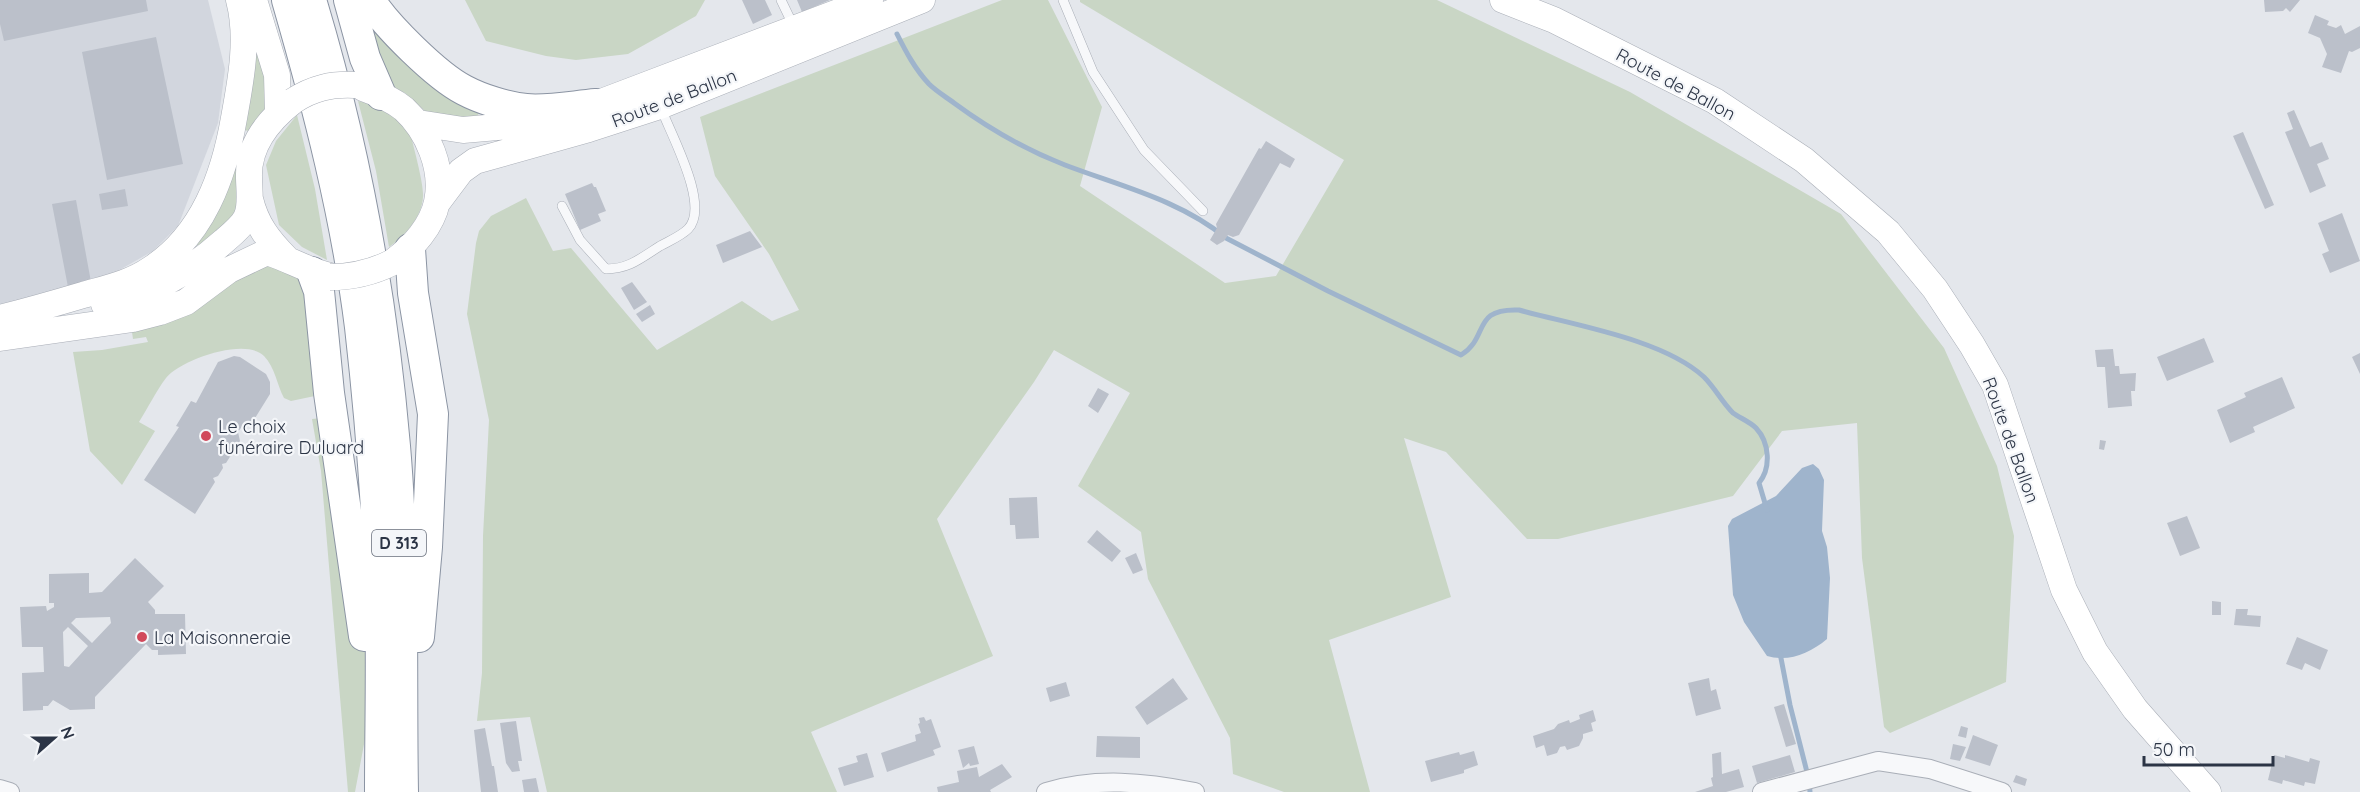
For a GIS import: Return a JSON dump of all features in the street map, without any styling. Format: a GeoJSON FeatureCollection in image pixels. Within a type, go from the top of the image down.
{"type":"FeatureCollection","features":[{"type":"Feature","properties":{"kind":"highway","name":"D 313"},"geometry":{"type":"LineString","coordinates":[[287,0],[330,162],[359,325],[373,458],[380,594],[380,792]]}},
{"type":"Feature","properties":{"kind":"highway","name":"D 313"},"geometry":{"type":"LineString","coordinates":[[311,0],[357,174],[382,316],[397,483],[403,792]]}},
{"type":"Feature","properties":{"kind":"highway"},"geometry":{"type":"LineString","coordinates":[[349,0],[365,58],[368,90]]}},
{"type":"Feature","properties":{"kind":"highway"},"geometry":{"type":"LineString","coordinates":[[370,0],[401,36],[438,71],[463,89],[490,100],[526,109],[596,104]]}},
{"type":"Feature","properties":{"kind":"highway"},"geometry":{"type":"LineString","coordinates":[[401,256],[413,293],[433,414],[427,547],[419,614],[416,782],[408,792]]}},
{"type":"Feature","properties":{"kind":"highway"},"geometry":{"type":"LineString","coordinates":[[321,274],[319,291],[331,409],[364,631],[368,723],[380,742]]}},
{"type":"Feature","properties":{"kind":"main road"},"geometry":{"type":"LineString","coordinates":[[0,319],[135,278],[165,260],[192,230],[214,191],[233,124],[243,48],[242,12],[239,0]]}},
{"type":"Feature","properties":{"kind":"main road"},"geometry":{"type":"LineString","coordinates":[[254,0],[286,106]]}},
{"type":"Feature","properties":{"kind":"main road","name":"Route de Ballon"},"geometry":{"type":"LineString","coordinates":[[799,38],[870,0]]}},
{"type":"Feature","properties":{"kind":"main road","name":"Route de Ballon"},"geometry":{"type":"LineString","coordinates":[[437,203],[461,171],[475,161],[589,129],[652,96],[799,38],[922,0]]}},
{"type":"Feature","properties":{"kind":"main road","name":"Route de Ballon"},"geometry":{"type":"LineString","coordinates":[[1503,0],[1554,20],[1715,101],[1804,160],[1888,232],[1935,289],[1995,385],[2064,590],[2095,652],[2135,709],[2208,792]]}},
{"type":"Feature","properties":{"kind":"main road"},"geometry":{"type":"LineString","coordinates":[[0,338],[133,319],[160,312],[186,302],[229,270],[267,252],[321,274],[350,277],[366,274],[401,256],[426,227],[437,203],[438,183],[434,154],[418,123],[402,108],[368,90],[335,84],[309,91],[286,106],[266,126],[256,143],[249,171],[250,199],[253,211],[266,237],[286,258]]}},
{"type":"Feature","properties":{"kind":"main road","name":"Route de Ballon"},"geometry":{"type":"LineString","coordinates":[[418,123],[463,130],[509,126],[596,104],[652,96]]}},
{"type":"Feature","properties":{"kind":"main road"},"geometry":{"type":"LineString","coordinates":[[0,319],[106,304],[138,296],[167,284],[213,251],[233,232],[246,218],[250,199]]}},
{"type":"Feature","properties":{"kind":"street"},"geometry":{"type":"LineString","coordinates":[[1762,792],[1808,778],[1878,762],[1930,769],[2002,792]]}},
{"type":"Feature","properties":{"kind":"street"},"geometry":{"type":"LineString","coordinates":[[1046,792],[1067,786],[1120,781],[1159,784],[1195,792]]}},
{"type":"Feature","properties":{"kind":"lane"},"geometry":{"type":"LineString","coordinates":[[781,0],[799,38]]}},
{"type":"Feature","properties":{"kind":"lane"},"geometry":{"type":"LineString","coordinates":[[1063,0],[1093,72],[1144,150],[1203,211]]}},
{"type":"Feature","properties":{"kind":"lane"},"geometry":{"type":"LineString","coordinates":[[562,206],[580,240],[606,269],[623,269],[689,229],[694,215],[695,201],[690,181],[652,96]]}},
{"type":"Feature","properties":{"kind":"shaded area"},"geometry":{"type":"Polygon","coordinates":[[[0,0],[208,0],[225,69],[218,123],[178,226],[153,251],[91,286],[0,308],[0,0]]]}},
{"type":"Feature","properties":{"kind":"green space"},"geometry":{"type":"Polygon","coordinates":[[[465,0],[705,0],[696,16],[628,54],[576,60],[546,56],[486,41],[465,0]]]}},
{"type":"Feature","properties":{"kind":"green space"},"geometry":{"type":"Polygon","coordinates":[[[1002,0],[1048,0],[1102,107],[1080,186],[1225,283],[1276,276],[1344,160],[1080,0],[1437,0],[1630,92],[1841,214],[1944,348],[1997,466],[2014,536],[2006,682],[1890,733],[1884,727],[1862,558],[1857,423],[1782,431],[1733,496],[1558,539],[1527,539],[1446,452],[1404,438],[1451,597],[1329,640],[1370,792],[1284,792],[1233,774],[1230,738],[1148,579],[1141,532],[1078,486],[1130,393],[1054,350],[937,519],[993,656],[811,732],[837,792],[547,792],[530,717],[477,721],[482,673],[483,536],[489,420],[467,314],[479,231],[491,216],[526,198],[553,251],[571,248],[657,350],[742,301],[772,321],[799,310],[769,254],[715,176],[700,117],[1002,0]]]}},
{"type":"Feature","properties":{"kind":"green space"},"geometry":{"type":"Polygon","coordinates":[[[373,26],[479,111],[478,116],[436,121],[405,93],[389,85],[369,33],[373,26]]]}},
{"type":"Feature","properties":{"kind":"green space"},"geometry":{"type":"Polygon","coordinates":[[[251,36],[278,112],[262,126],[247,131],[242,129],[251,36]]]}},
{"type":"Feature","properties":{"kind":"green space"},"geometry":{"type":"Polygon","coordinates":[[[358,101],[386,112],[410,131],[420,174],[423,197],[419,212],[406,232],[389,247],[376,171],[358,101]]]}},
{"type":"Feature","properties":{"kind":"green space"},"geometry":{"type":"Polygon","coordinates":[[[297,115],[315,189],[327,260],[302,247],[279,225],[266,165],[276,141],[297,115]]]}},
{"type":"Feature","properties":{"kind":"green space"},"geometry":{"type":"Polygon","coordinates":[[[235,158],[241,159],[250,199],[200,248],[195,238],[235,158]]]}},
{"type":"Feature","properties":{"kind":"green space"},"geometry":{"type":"Polygon","coordinates":[[[245,262],[312,272],[329,393],[291,401],[284,398],[271,365],[264,356],[255,351],[229,350],[185,364],[166,378],[139,422],[155,431],[122,485],[90,451],[73,352],[102,350],[148,342],[146,337],[133,339],[132,332],[245,262]]]}},
{"type":"Feature","properties":{"kind":"green space"},"geometry":{"type":"Polygon","coordinates":[[[332,417],[364,631],[368,723],[355,792],[348,792],[321,471],[312,419],[332,417]]]}},
{"type":"Feature","properties":{"kind":"water"},"geometry":{"type":"Polygon","coordinates":[[[1813,464],[1819,469],[1824,480],[1822,531],[1827,547],[1830,578],[1827,639],[1806,653],[1775,658],[1767,656],[1744,622],[1733,595],[1728,526],[1732,519],[1776,496],[1802,468],[1813,464]]]}},
{"type":"Feature","properties":{"kind":"building"},"geometry":{"type":"Polygon","coordinates":[[[0,0],[146,0],[148,11],[4,41],[0,24],[0,0]]]}},
{"type":"Feature","properties":{"kind":"building"},"geometry":{"type":"Polygon","coordinates":[[[742,0],[765,0],[772,15],[753,24],[742,0]]]}},
{"type":"Feature","properties":{"kind":"building"},"geometry":{"type":"Polygon","coordinates":[[[797,0],[830,0],[802,12],[797,0]]]}},
{"type":"Feature","properties":{"kind":"building"},"geometry":{"type":"Polygon","coordinates":[[[2264,0],[2300,0],[2290,12],[2286,8],[2283,11],[2265,12],[2264,0]]]}},
{"type":"Feature","properties":{"kind":"building"},"geometry":{"type":"Polygon","coordinates":[[[2315,15],[2329,21],[2327,25],[2336,28],[2341,25],[2345,34],[2360,26],[2360,48],[2349,51],[2341,73],[2322,67],[2327,54],[2320,38],[2308,33],[2315,15]]]}},
{"type":"Feature","properties":{"kind":"building"},"geometry":{"type":"Polygon","coordinates":[[[156,37],[183,164],[107,180],[82,52],[156,37]]]}},
{"type":"Feature","properties":{"kind":"building"},"geometry":{"type":"Polygon","coordinates":[[[2294,110],[2310,147],[2322,142],[2329,159],[2317,164],[2326,186],[2310,193],[2285,132],[2293,129],[2287,113],[2294,110]]]}},
{"type":"Feature","properties":{"kind":"building"},"geometry":{"type":"Polygon","coordinates":[[[2243,132],[2274,205],[2265,209],[2233,136],[2243,132]]]}},
{"type":"Feature","properties":{"kind":"building"},"geometry":{"type":"Polygon","coordinates":[[[1266,141],[1295,159],[1290,168],[1280,163],[1239,235],[1233,237],[1228,235],[1217,245],[1210,240],[1217,228],[1216,224],[1259,148],[1261,149],[1266,141]]]}},
{"type":"Feature","properties":{"kind":"building"},"geometry":{"type":"Polygon","coordinates":[[[592,183],[606,211],[598,214],[601,221],[580,230],[565,194],[592,183]]]}},
{"type":"Feature","properties":{"kind":"building"},"geometry":{"type":"Polygon","coordinates":[[[125,189],[128,206],[102,210],[99,194],[125,189]]]}},
{"type":"Feature","properties":{"kind":"building"},"geometry":{"type":"Polygon","coordinates":[[[76,200],[91,282],[68,287],[52,204],[76,200]]]}},
{"type":"Feature","properties":{"kind":"building"},"geometry":{"type":"Polygon","coordinates":[[[2342,213],[2360,261],[2330,273],[2322,254],[2329,251],[2318,223],[2342,213]]]}},
{"type":"Feature","properties":{"kind":"building"},"geometry":{"type":"Polygon","coordinates":[[[750,231],[762,247],[723,263],[716,245],[750,231]]]}},
{"type":"Feature","properties":{"kind":"building"},"geometry":{"type":"Polygon","coordinates":[[[632,282],[647,302],[634,310],[621,288],[632,282]]]}},
{"type":"Feature","properties":{"kind":"building"},"geometry":{"type":"Polygon","coordinates":[[[650,305],[655,314],[642,322],[636,314],[650,305]]]}},
{"type":"Feature","properties":{"kind":"building"},"geometry":{"type":"Polygon","coordinates":[[[2204,338],[2214,362],[2167,381],[2157,357],[2204,338]]]}},
{"type":"Feature","properties":{"kind":"building"},"geometry":{"type":"Polygon","coordinates":[[[2113,349],[2115,366],[2119,366],[2120,374],[2136,373],[2135,391],[2131,391],[2132,406],[2108,408],[2105,367],[2097,367],[2095,350],[2113,349]]]}},
{"type":"Feature","properties":{"kind":"building"},"geometry":{"type":"Polygon","coordinates":[[[2360,353],[2360,374],[2352,357],[2360,353]]]}},
{"type":"Feature","properties":{"kind":"building","name":"Le choix funéraire Duluard"},"geometry":{"type":"Polygon","coordinates":[[[234,356],[240,357],[266,374],[270,382],[270,394],[252,423],[243,425],[238,432],[240,441],[226,463],[222,464],[223,468],[218,476],[213,478],[215,482],[195,514],[144,480],[179,427],[176,426],[191,401],[196,403],[218,362],[234,356]]]}},
{"type":"Feature","properties":{"kind":"building"},"geometry":{"type":"Polygon","coordinates":[[[2282,377],[2295,408],[2253,427],[2255,432],[2230,443],[2217,410],[2246,397],[2244,393],[2282,377]]]}},
{"type":"Feature","properties":{"kind":"building"},"geometry":{"type":"Polygon","coordinates":[[[1098,388],[1109,394],[1098,413],[1088,406],[1098,388]]]}},
{"type":"Feature","properties":{"kind":"building"},"geometry":{"type":"Polygon","coordinates":[[[2100,440],[2106,441],[2104,450],[2099,449],[2100,440]]]}},
{"type":"Feature","properties":{"kind":"building"},"geometry":{"type":"Polygon","coordinates":[[[1037,497],[1039,538],[1016,539],[1015,525],[1010,525],[1009,498],[1037,497]]]}},
{"type":"Feature","properties":{"kind":"building"},"geometry":{"type":"Polygon","coordinates":[[[2187,516],[2200,548],[2180,556],[2167,523],[2187,516]]]}},
{"type":"Feature","properties":{"kind":"building"},"geometry":{"type":"Polygon","coordinates":[[[1097,530],[1121,551],[1112,562],[1087,542],[1097,530]]]}},
{"type":"Feature","properties":{"kind":"building"},"geometry":{"type":"Polygon","coordinates":[[[1136,553],[1143,570],[1133,574],[1125,558],[1136,553]]]}},
{"type":"Feature","properties":{"kind":"building","name":"La Maisonneraie"},"geometry":{"type":"Polygon","coordinates":[[[135,558],[164,586],[148,602],[155,610],[155,614],[185,614],[186,654],[158,655],[158,650],[152,650],[146,644],[95,697],[95,709],[70,710],[53,700],[48,706],[43,706],[43,710],[23,711],[22,673],[44,672],[43,647],[22,647],[20,607],[46,606],[47,611],[54,607],[54,603],[49,603],[49,574],[89,573],[89,593],[102,592],[135,558]],[[110,617],[76,618],[71,623],[92,643],[111,623],[110,617]],[[68,627],[63,632],[64,666],[69,667],[88,646],[68,627]]]}},
{"type":"Feature","properties":{"kind":"building"},"geometry":{"type":"Polygon","coordinates":[[[2212,601],[2221,602],[2221,615],[2212,615],[2212,601]]]}},
{"type":"Feature","properties":{"kind":"building"},"geometry":{"type":"Polygon","coordinates":[[[2236,609],[2248,609],[2247,615],[2261,616],[2260,627],[2234,625],[2236,609]]]}},
{"type":"Feature","properties":{"kind":"building"},"geometry":{"type":"Polygon","coordinates":[[[2297,637],[2328,650],[2320,670],[2305,663],[2302,670],[2286,664],[2297,637]]]}},
{"type":"Feature","properties":{"kind":"building"},"geometry":{"type":"Polygon","coordinates":[[[1173,678],[1188,699],[1147,725],[1135,707],[1173,678]]]}},
{"type":"Feature","properties":{"kind":"building"},"geometry":{"type":"Polygon","coordinates":[[[1709,678],[1711,691],[1716,689],[1721,709],[1696,716],[1688,683],[1709,678]]]}},
{"type":"Feature","properties":{"kind":"building"},"geometry":{"type":"Polygon","coordinates":[[[1066,682],[1070,696],[1050,702],[1046,688],[1066,682]]]}},
{"type":"Feature","properties":{"kind":"building"},"geometry":{"type":"Polygon","coordinates":[[[1784,704],[1796,744],[1786,747],[1774,707],[1784,704]]]}},
{"type":"Feature","properties":{"kind":"building"},"geometry":{"type":"Polygon","coordinates":[[[1593,710],[1596,721],[1591,723],[1593,731],[1583,734],[1579,746],[1567,750],[1565,746],[1560,747],[1557,753],[1547,756],[1544,745],[1536,748],[1533,736],[1554,729],[1558,724],[1569,720],[1570,723],[1580,719],[1579,715],[1593,710]]]}},
{"type":"Feature","properties":{"kind":"building"},"geometry":{"type":"Polygon","coordinates":[[[924,717],[926,721],[931,719],[941,747],[933,750],[935,755],[887,772],[881,753],[916,741],[915,735],[921,733],[919,718],[924,717]]]}},
{"type":"Feature","properties":{"kind":"building"},"geometry":{"type":"Polygon","coordinates":[[[516,721],[522,761],[518,761],[520,771],[512,772],[506,763],[500,723],[516,721]]]}},
{"type":"Feature","properties":{"kind":"building"},"geometry":{"type":"Polygon","coordinates":[[[1961,726],[1968,728],[1966,738],[1958,736],[1961,726]]]}},
{"type":"Feature","properties":{"kind":"building"},"geometry":{"type":"Polygon","coordinates":[[[485,728],[498,792],[481,792],[474,730],[485,728]]]}},
{"type":"Feature","properties":{"kind":"building"},"geometry":{"type":"Polygon","coordinates":[[[1973,735],[1998,745],[1990,766],[1965,758],[1973,735]]]}},
{"type":"Feature","properties":{"kind":"building"},"geometry":{"type":"Polygon","coordinates":[[[1097,736],[1140,737],[1140,758],[1096,757],[1097,736]]]}},
{"type":"Feature","properties":{"kind":"building"},"geometry":{"type":"Polygon","coordinates":[[[1953,744],[1966,747],[1960,761],[1950,759],[1953,744]]]}},
{"type":"Feature","properties":{"kind":"building"},"geometry":{"type":"Polygon","coordinates":[[[974,746],[979,764],[970,766],[969,763],[963,768],[958,750],[974,746]]]}},
{"type":"Feature","properties":{"kind":"building"},"geometry":{"type":"Polygon","coordinates":[[[1474,751],[1478,765],[1464,770],[1464,773],[1431,782],[1425,761],[1459,752],[1460,755],[1474,751]]]}},
{"type":"Feature","properties":{"kind":"building"},"geometry":{"type":"Polygon","coordinates":[[[1721,752],[1722,774],[1739,769],[1744,787],[1726,792],[1695,792],[1713,786],[1712,754],[1721,752]]]}},
{"type":"Feature","properties":{"kind":"building"},"geometry":{"type":"Polygon","coordinates":[[[867,753],[874,777],[844,786],[838,768],[858,762],[856,756],[867,753]]]}},
{"type":"Feature","properties":{"kind":"building"},"geometry":{"type":"Polygon","coordinates":[[[1790,755],[1795,772],[1757,783],[1752,766],[1790,755]]]}},
{"type":"Feature","properties":{"kind":"building"},"geometry":{"type":"Polygon","coordinates":[[[2274,755],[2285,758],[2285,755],[2309,762],[2310,758],[2320,761],[2315,784],[2305,782],[2304,786],[2283,780],[2282,784],[2268,780],[2274,755]]]}},
{"type":"Feature","properties":{"kind":"building"},"geometry":{"type":"Polygon","coordinates":[[[1002,764],[1012,777],[990,790],[991,792],[938,792],[937,787],[959,782],[957,771],[977,767],[979,777],[1002,764]]]}},
{"type":"Feature","properties":{"kind":"building"},"geometry":{"type":"Polygon","coordinates":[[[2016,775],[2027,779],[2025,786],[2013,782],[2016,775]]]}},
{"type":"Feature","properties":{"kind":"building"},"geometry":{"type":"Polygon","coordinates":[[[536,778],[539,792],[524,792],[522,780],[536,778]]]}},
{"type":"Feature","properties":{"kind":"waterway"},"geometry":{"type":"LineString","coordinates":[[897,34],[907,54],[929,84],[1008,138],[1050,159],[1169,204],[1208,225],[1226,238],[1328,291],[1461,355],[1476,340],[1487,319],[1504,311],[1519,310],[1642,343],[1686,364],[1704,377],[1733,413],[1754,426],[1761,434],[1766,448],[1767,463],[1759,483],[1767,510]]}},
{"type":"Feature","properties":{"kind":"waterway"},"geometry":{"type":"LineString","coordinates":[[1780,653],[1810,792]]}},
{"type":"Feature","properties":{"kind":"place","name":"Le choix funéraire Duluard"},"geometry":{"type":"Point","coordinates":[206,436]}},
{"type":"Feature","properties":{"kind":"place","name":"La Maisonneraie"},"geometry":{"type":"Point","coordinates":[142,637]}}]}
